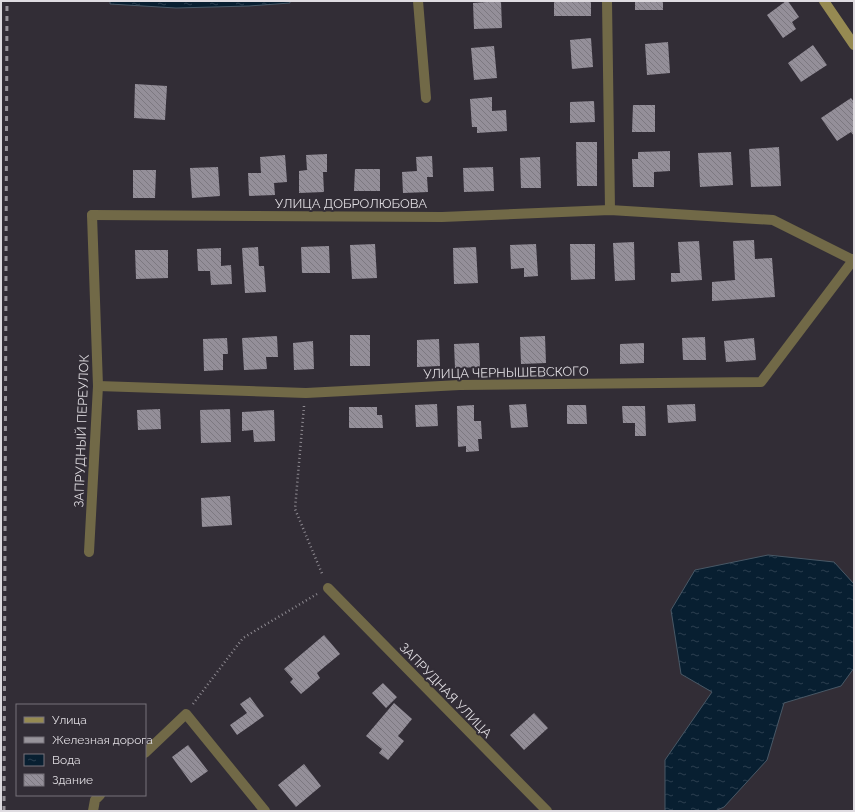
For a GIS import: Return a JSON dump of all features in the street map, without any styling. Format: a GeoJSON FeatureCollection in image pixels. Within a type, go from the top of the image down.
{"type":"FeatureCollection","features":[{"type":"Feature","properties":{"kind":"street"},"geometry":{"type":"LineString","coordinates":[[418,1],[426,98]]}},
{"type":"Feature","properties":{"kind":"street"},"geometry":{"type":"LineString","coordinates":[[607,1],[610,210]]}},
{"type":"Feature","properties":{"kind":"street"},"geometry":{"type":"LineString","coordinates":[[824,1],[854,45]]}},
{"type":"Feature","properties":{"kind":"street","name":"УЛИЦА ДОБРОЛЮБОВА"},"geometry":{"type":"LineString","coordinates":[[92,215],[442,217],[610,210],[773,220],[853,260]]}},
{"type":"Feature","properties":{"kind":"street","name":"ЗАПРУДНЫЙ ПЕРЕУЛОК"},"geometry":{"type":"LineString","coordinates":[[89,552],[98,386],[92,215]]}},
{"type":"Feature","properties":{"kind":"street","name":"УЛИЦА ЧЕРНЫШЕВСКОГО"},"geometry":{"type":"LineString","coordinates":[[98,386],[306,393],[460,385],[761,382],[853,260]]}},
{"type":"Feature","properties":{"kind":"street","name":"ЗАПРУДНАЯ УЛИЦА"},"geometry":{"type":"LineString","coordinates":[[328,588],[547,811]]}},
{"type":"Feature","properties":{"kind":"street"},"geometry":{"type":"LineString","coordinates":[[146,752],[186,714],[265,811]]}},
{"type":"Feature","properties":{"kind":"street"},"geometry":{"type":"LineString","coordinates":[[93,811],[95,800],[99,796]]}},
{"type":"Feature","properties":{"kind":"path"},"geometry":{"type":"LineString","coordinates":[[186,714],[244,638],[328,588],[295,508],[306,393]]}},
{"type":"Feature","properties":{"kind":"water"},"geometry":{"type":"Polygon","coordinates":[[[110,1],[290,1],[290,3],[249,6],[176,8],[110,4],[110,1]]]}},
{"type":"Feature","properties":{"kind":"water"},"geometry":{"type":"Polygon","coordinates":[[[768,555],[834,562],[854,584],[854,668],[841,686],[784,703],[767,760],[724,807],[715,811],[665,811],[665,760],[712,692],[681,674],[671,610],[695,570],[768,555]]]}},
{"type":"Feature","properties":{"kind":"building"},"geometry":{"type":"Polygon","coordinates":[[[501,1],[502,28],[474,29],[473,3],[501,1]]]}},
{"type":"Feature","properties":{"kind":"building"},"geometry":{"type":"Polygon","coordinates":[[[554,1],[591,1],[591,16],[554,16],[554,1]]]}},
{"type":"Feature","properties":{"kind":"building"},"geometry":{"type":"Polygon","coordinates":[[[635,1],[663,1],[663,10],[635,10],[635,1]]]}},
{"type":"Feature","properties":{"kind":"building"},"geometry":{"type":"Polygon","coordinates":[[[788,1],[799,17],[792,22],[796,29],[783,38],[767,15],[788,1]]]}},
{"type":"Feature","properties":{"kind":"building"},"geometry":{"type":"Polygon","coordinates":[[[591,38],[593,67],[572,69],[570,40],[591,38]]]}},
{"type":"Feature","properties":{"kind":"building"},"geometry":{"type":"Polygon","coordinates":[[[668,42],[670,73],[647,75],[645,44],[668,42]]]}},
{"type":"Feature","properties":{"kind":"building"},"geometry":{"type":"Polygon","coordinates":[[[813,45],[827,65],[801,82],[788,63],[813,45]]]}},
{"type":"Feature","properties":{"kind":"building"},"geometry":{"type":"Polygon","coordinates":[[[494,46],[497,78],[474,80],[471,48],[494,46]]]}},
{"type":"Feature","properties":{"kind":"building"},"geometry":{"type":"Polygon","coordinates":[[[135,84],[167,86],[165,120],[134,118],[135,84]]]}},
{"type":"Feature","properties":{"kind":"building"},"geometry":{"type":"Polygon","coordinates":[[[492,97],[492,111],[506,110],[507,131],[477,133],[477,127],[472,127],[470,99],[492,97]]]}},
{"type":"Feature","properties":{"kind":"building"},"geometry":{"type":"Polygon","coordinates":[[[851,98],[854,102],[854,136],[851,132],[837,141],[821,118],[851,98]]]}},
{"type":"Feature","properties":{"kind":"building"},"geometry":{"type":"Polygon","coordinates":[[[594,101],[595,122],[570,123],[570,102],[594,101]]]}},
{"type":"Feature","properties":{"kind":"building"},"geometry":{"type":"Polygon","coordinates":[[[633,105],[655,105],[655,132],[632,132],[633,105]]]}},
{"type":"Feature","properties":{"kind":"building"},"geometry":{"type":"Polygon","coordinates":[[[576,142],[597,142],[597,186],[577,186],[576,142]]]}},
{"type":"Feature","properties":{"kind":"building"},"geometry":{"type":"Polygon","coordinates":[[[779,147],[781,186],[751,187],[749,149],[779,147]]]}},
{"type":"Feature","properties":{"kind":"building"},"geometry":{"type":"Polygon","coordinates":[[[670,151],[670,171],[654,172],[654,187],[633,187],[632,159],[638,159],[638,152],[670,151]]]}},
{"type":"Feature","properties":{"kind":"building"},"geometry":{"type":"Polygon","coordinates":[[[731,152],[733,185],[700,187],[698,153],[731,152]]]}},
{"type":"Feature","properties":{"kind":"building"},"geometry":{"type":"Polygon","coordinates":[[[327,154],[327,172],[323,172],[324,192],[299,193],[299,171],[307,170],[306,155],[327,154]]]}},
{"type":"Feature","properties":{"kind":"building"},"geometry":{"type":"Polygon","coordinates":[[[285,155],[287,182],[274,183],[275,195],[249,196],[248,173],[261,173],[260,157],[285,155]]]}},
{"type":"Feature","properties":{"kind":"building"},"geometry":{"type":"Polygon","coordinates":[[[432,156],[433,177],[427,177],[428,192],[403,193],[402,172],[417,171],[416,157],[432,156]]]}},
{"type":"Feature","properties":{"kind":"building"},"geometry":{"type":"Polygon","coordinates":[[[540,157],[541,188],[521,188],[520,158],[540,157]]]}},
{"type":"Feature","properties":{"kind":"building"},"geometry":{"type":"Polygon","coordinates":[[[218,167],[220,196],[192,198],[190,168],[218,167]]]}},
{"type":"Feature","properties":{"kind":"building"},"geometry":{"type":"Polygon","coordinates":[[[493,167],[494,191],[464,192],[463,168],[493,167]]]}},
{"type":"Feature","properties":{"kind":"building"},"geometry":{"type":"Polygon","coordinates":[[[355,169],[380,169],[380,191],[354,191],[355,169]]]}},
{"type":"Feature","properties":{"kind":"building"},"geometry":{"type":"Polygon","coordinates":[[[133,170],[156,170],[155,198],[133,198],[133,170]]]}},
{"type":"Feature","properties":{"kind":"building"},"geometry":{"type":"Polygon","coordinates":[[[754,240],[755,259],[772,258],[775,297],[712,301],[712,282],[735,280],[733,241],[754,240]]]}},
{"type":"Feature","properties":{"kind":"building"},"geometry":{"type":"Polygon","coordinates":[[[699,241],[702,280],[671,282],[671,273],[680,273],[678,242],[699,241]]]}},
{"type":"Feature","properties":{"kind":"building"},"geometry":{"type":"Polygon","coordinates":[[[634,242],[635,280],[615,281],[613,243],[634,242]]]}},
{"type":"Feature","properties":{"kind":"building"},"geometry":{"type":"Polygon","coordinates":[[[375,244],[377,278],[352,279],[350,245],[375,244]]]}},
{"type":"Feature","properties":{"kind":"building"},"geometry":{"type":"Polygon","coordinates":[[[536,244],[538,276],[524,277],[524,268],[511,269],[510,245],[536,244]]]}},
{"type":"Feature","properties":{"kind":"building"},"geometry":{"type":"Polygon","coordinates":[[[570,244],[595,244],[595,279],[571,280],[570,244]]]}},
{"type":"Feature","properties":{"kind":"building"},"geometry":{"type":"Polygon","coordinates":[[[329,246],[330,273],[302,273],[301,247],[329,246]]]}},
{"type":"Feature","properties":{"kind":"building"},"geometry":{"type":"Polygon","coordinates":[[[258,247],[259,266],[264,266],[266,292],[245,293],[242,248],[258,247]]]}},
{"type":"Feature","properties":{"kind":"building"},"geometry":{"type":"Polygon","coordinates":[[[476,247],[478,283],[454,284],[453,248],[476,247]]]}},
{"type":"Feature","properties":{"kind":"building"},"geometry":{"type":"Polygon","coordinates":[[[221,248],[221,266],[231,265],[232,284],[211,285],[210,271],[198,271],[197,249],[221,248]]]}},
{"type":"Feature","properties":{"kind":"building"},"geometry":{"type":"Polygon","coordinates":[[[135,250],[168,250],[168,278],[136,279],[135,250]]]}},
{"type":"Feature","properties":{"kind":"building"},"geometry":{"type":"Polygon","coordinates":[[[350,335],[370,335],[370,366],[350,366],[350,335]]]}},
{"type":"Feature","properties":{"kind":"building"},"geometry":{"type":"Polygon","coordinates":[[[277,336],[278,357],[266,357],[267,369],[244,370],[242,338],[277,336]]]}},
{"type":"Feature","properties":{"kind":"building"},"geometry":{"type":"Polygon","coordinates":[[[545,336],[546,363],[521,364],[520,337],[545,336]]]}},
{"type":"Feature","properties":{"kind":"building"},"geometry":{"type":"Polygon","coordinates":[[[705,337],[706,360],[683,360],[682,338],[705,337]]]}},
{"type":"Feature","properties":{"kind":"building"},"geometry":{"type":"Polygon","coordinates":[[[227,338],[228,354],[223,354],[223,370],[204,371],[203,339],[227,338]]]}},
{"type":"Feature","properties":{"kind":"building"},"geometry":{"type":"Polygon","coordinates":[[[754,338],[756,360],[726,362],[724,341],[754,338]]]}},
{"type":"Feature","properties":{"kind":"building"},"geometry":{"type":"Polygon","coordinates":[[[439,339],[440,366],[417,367],[417,340],[439,339]]]}},
{"type":"Feature","properties":{"kind":"building"},"geometry":{"type":"Polygon","coordinates":[[[313,341],[314,369],[294,370],[293,343],[313,341]]]}},
{"type":"Feature","properties":{"kind":"building"},"geometry":{"type":"Polygon","coordinates":[[[479,343],[480,367],[455,368],[454,344],[479,343]]]}},
{"type":"Feature","properties":{"kind":"building"},"geometry":{"type":"Polygon","coordinates":[[[644,343],[644,363],[620,364],[620,344],[644,343]]]}},
{"type":"Feature","properties":{"kind":"building"},"geometry":{"type":"Polygon","coordinates":[[[437,404],[438,426],[416,427],[415,405],[437,404]]]}},
{"type":"Feature","properties":{"kind":"building"},"geometry":{"type":"Polygon","coordinates":[[[526,404],[528,427],[511,428],[509,405],[526,404]]]}},
{"type":"Feature","properties":{"kind":"building"},"geometry":{"type":"Polygon","coordinates":[[[695,404],[696,421],[668,423],[667,405],[695,404]]]}},
{"type":"Feature","properties":{"kind":"building"},"geometry":{"type":"Polygon","coordinates":[[[474,405],[474,421],[481,421],[482,439],[478,439],[479,451],[466,452],[466,446],[458,447],[457,406],[474,405]]]}},
{"type":"Feature","properties":{"kind":"building"},"geometry":{"type":"Polygon","coordinates":[[[567,405],[586,405],[587,424],[567,424],[567,405]]]}},
{"type":"Feature","properties":{"kind":"building"},"geometry":{"type":"Polygon","coordinates":[[[622,406],[645,406],[646,436],[635,436],[635,423],[623,423],[622,406]]]}},
{"type":"Feature","properties":{"kind":"building"},"geometry":{"type":"Polygon","coordinates":[[[349,407],[377,407],[377,415],[382,415],[383,428],[349,428],[349,407]]]}},
{"type":"Feature","properties":{"kind":"building"},"geometry":{"type":"Polygon","coordinates":[[[160,409],[161,429],[138,430],[137,410],[160,409]]]}},
{"type":"Feature","properties":{"kind":"building"},"geometry":{"type":"Polygon","coordinates":[[[230,409],[231,442],[201,443],[200,410],[230,409]]]}},
{"type":"Feature","properties":{"kind":"building"},"geometry":{"type":"Polygon","coordinates":[[[274,410],[275,441],[254,442],[253,430],[242,431],[242,412],[274,410]]]}},
{"type":"Feature","properties":{"kind":"building"},"geometry":{"type":"Polygon","coordinates":[[[230,496],[232,525],[202,527],[201,498],[230,496]]]}},
{"type":"Feature","properties":{"kind":"building"},"geometry":{"type":"Polygon","coordinates":[[[324,635],[340,654],[317,673],[320,678],[301,694],[290,682],[293,679],[284,669],[324,635]]]}},
{"type":"Feature","properties":{"kind":"building"},"geometry":{"type":"Polygon","coordinates":[[[383,683],[397,697],[386,708],[372,693],[383,683]]]}},
{"type":"Feature","properties":{"kind":"building"},"geometry":{"type":"Polygon","coordinates":[[[250,697],[264,716],[237,735],[230,725],[247,713],[240,704],[250,697]]]}},
{"type":"Feature","properties":{"kind":"building"},"geometry":{"type":"Polygon","coordinates":[[[394,703],[412,719],[398,736],[404,741],[388,760],[379,753],[382,749],[366,736],[394,703]]]}},
{"type":"Feature","properties":{"kind":"building"},"geometry":{"type":"Polygon","coordinates":[[[534,713],[548,728],[524,750],[510,735],[534,713]]]}},
{"type":"Feature","properties":{"kind":"building"},"geometry":{"type":"Polygon","coordinates":[[[188,745],[208,771],[191,783],[172,757],[188,745]]]}},
{"type":"Feature","properties":{"kind":"building"},"geometry":{"type":"Polygon","coordinates":[[[304,764],[321,786],[296,807],[278,785],[304,764]]]}},
{"type":"Feature","properties":{"kind":"railway"},"geometry":{"type":"LineString","coordinates":[[4,811],[7,1]]}}]}
